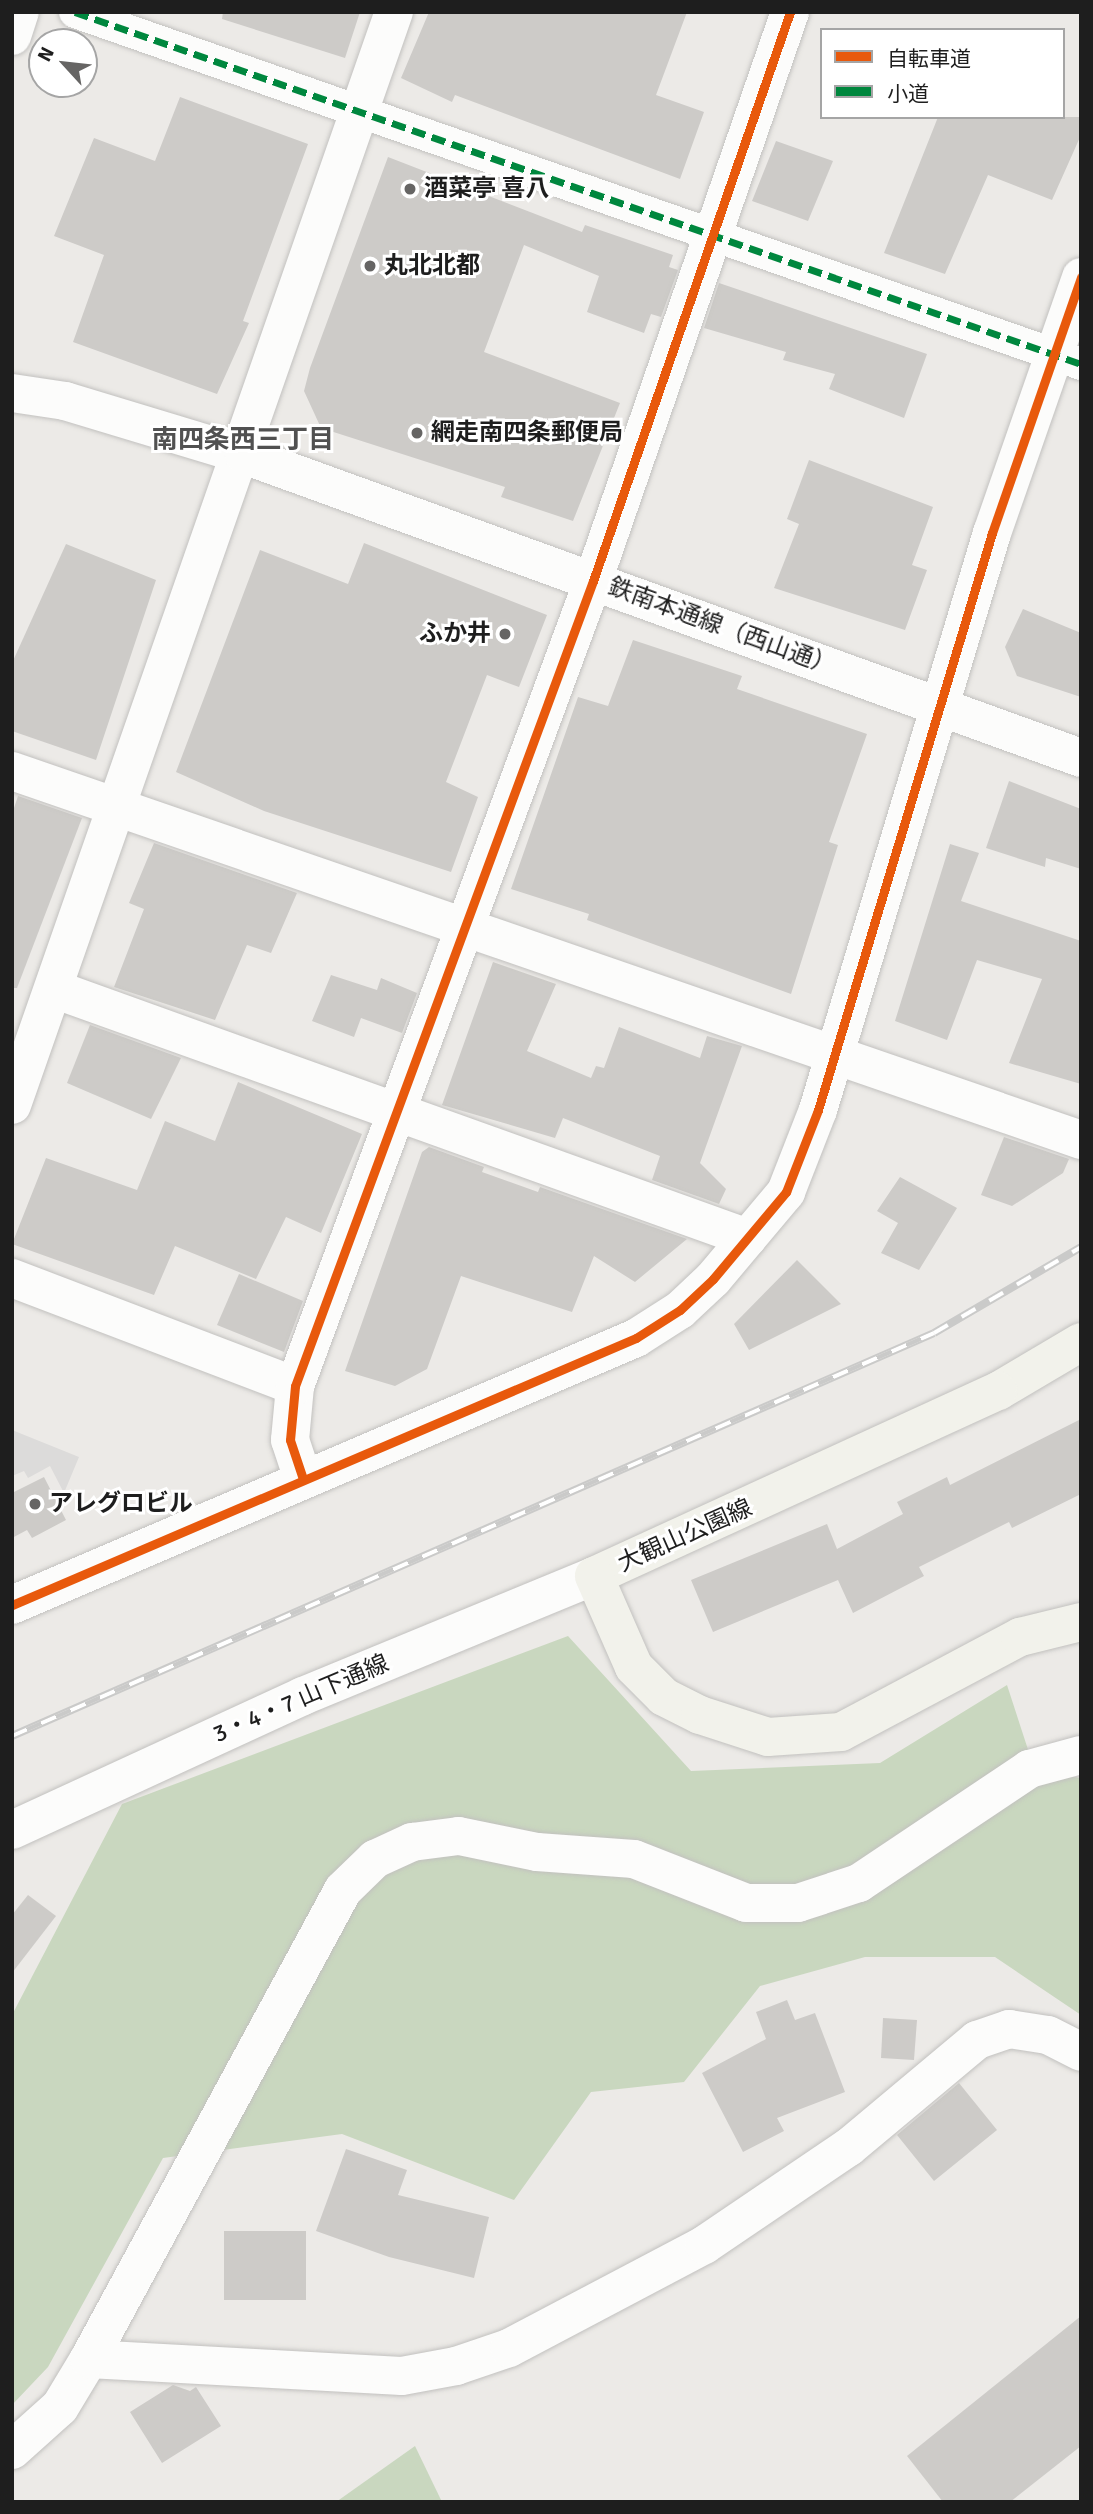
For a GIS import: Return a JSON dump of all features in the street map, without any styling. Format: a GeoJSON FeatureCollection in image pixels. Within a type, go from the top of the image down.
{"type":"FeatureCollection","features":[{"type":"Feature","properties":{"kind":"main road","name":"大観山公園線"},"geometry":{"type":"LineString","coordinates":[[1081,1342],[998,1391],[594,1576],[634,1667],[664,1697],[700,1715],[768,1737],[841,1732],[1020,1637],[1081,1622]]}},
{"type":"Feature","properties":{"kind":"street"},"geometry":{"type":"LineString","coordinates":[[12,36],[20,12]]}},
{"type":"Feature","properties":{"kind":"street"},"geometry":{"type":"LineString","coordinates":[[75,12],[1067,359]]}},
{"type":"Feature","properties":{"kind":"street"},"geometry":{"type":"LineString","coordinates":[[12,1105],[244,455],[394,12]]}},
{"type":"Feature","properties":{"kind":"street"},"geometry":{"type":"LineString","coordinates":[[303,1479],[290,1440],[295,1386],[593,581],[790,12]]}},
{"type":"Feature","properties":{"kind":"street"},"geometry":{"type":"LineString","coordinates":[[12,1605],[636,1338],[680,1310],[748,1238],[786,1192],[832,1055],[938,704],[1067,359],[1081,277]]}},
{"type":"Feature","properties":{"kind":"street","name":"鉄南本通線（西山通）"},"geometry":{"type":"LineString","coordinates":[[12,393],[65,401],[244,455],[1081,758]]}},
{"type":"Feature","properties":{"kind":"street"},"geometry":{"type":"LineString","coordinates":[[12,771],[1081,1140]]}},
{"type":"Feature","properties":{"kind":"street"},"geometry":{"type":"LineString","coordinates":[[54,989],[748,1238]]}},
{"type":"Feature","properties":{"kind":"street"},"geometry":{"type":"LineString","coordinates":[[12,1278],[295,1386]]}},
{"type":"Feature","properties":{"kind":"street","name":"3・4・7 山下通線"},"geometry":{"type":"LineString","coordinates":[[12,1830],[303,1696],[594,1576]]}},
{"type":"Feature","properties":{"kind":"street"},"geometry":{"type":"LineString","coordinates":[[12,2449],[60,2407],[89,2359],[343,1890],[375,1859],[412,1842],[459,1836],[537,1852],[634,1859],[746,1903],[798,1903],[859,1884],[1029,1769],[1081,1755]]}},
{"type":"Feature","properties":{"kind":"street"},"geometry":{"type":"LineString","coordinates":[[89,2359],[402,2376],[456,2366],[509,2348],[704,2245],[849,2147],[977,2040],[1009,2029],[1048,2035],[1081,2052]]}},
{"type":"Feature","properties":{"kind":"green space"},"geometry":{"type":"Polygon","coordinates":[[[568,1636],[691,1771],[880,1763],[1007,1685],[1035,1771],[1081,1778],[1081,2015],[995,1957],[865,1957],[760,1986],[684,2082],[591,2092],[514,2200],[342,2134],[163,2158],[48,2367],[12,2405],[12,2015],[122,1804],[568,1636]]]}},
{"type":"Feature","properties":{"kind":"green space"},"geometry":{"type":"Polygon","coordinates":[[[415,2446],[442,2502],[336,2502],[415,2446]]]}},
{"type":"Feature","properties":{"kind":"shaded area"},"geometry":{"type":"Polygon","coordinates":[[[12,1430],[79,1457],[64,1493],[50,1466],[28,1478],[24,1471],[12,1476],[12,1430]]]}},
{"type":"Feature","properties":{"kind":"building"},"geometry":{"type":"Polygon","coordinates":[[[223,12],[360,12],[345,58],[222,19],[223,12]]]}},
{"type":"Feature","properties":{"kind":"building"},"geometry":{"type":"Polygon","coordinates":[[[429,12],[687,12],[656,95],[704,112],[680,179],[455,95],[452,102],[401,78],[429,12]]]}},
{"type":"Feature","properties":{"kind":"building"},"geometry":{"type":"Polygon","coordinates":[[[180,97],[308,144],[243,321],[249,323],[217,394],[73,342],[104,255],[54,236],[94,138],[155,161],[180,97]]]}},
{"type":"Feature","properties":{"kind":"building"},"geometry":{"type":"Polygon","coordinates":[[[1081,117],[1081,135],[1052,200],[988,175],[945,274],[884,253],[937,119],[1081,117]]]}},
{"type":"Feature","properties":{"kind":"building"},"geometry":{"type":"Polygon","coordinates":[[[776,141],[833,161],[808,221],[752,201],[776,141]]]}},
{"type":"Feature","properties":{"kind":"building"},"geometry":{"type":"Polygon","coordinates":[[[388,157],[582,232],[585,225],[673,255],[669,267],[678,270],[661,317],[651,314],[644,333],[587,312],[599,276],[524,245],[484,352],[620,403],[573,521],[501,497],[505,487],[321,428],[304,391],[310,368],[388,157]]]}},
{"type":"Feature","properties":{"kind":"building"},"geometry":{"type":"Polygon","coordinates":[[[719,283],[927,354],[904,418],[829,389],[835,374],[783,360],[786,352],[704,328],[719,283]]]}},
{"type":"Feature","properties":{"kind":"building"},"geometry":{"type":"Polygon","coordinates":[[[809,460],[933,507],[912,565],[927,570],[905,630],[774,588],[799,524],[787,519],[809,460]]]}},
{"type":"Feature","properties":{"kind":"building"},"geometry":{"type":"Polygon","coordinates":[[[364,543],[547,615],[519,687],[487,675],[446,782],[478,797],[451,872],[264,811],[176,772],[260,550],[348,584],[364,543]]]}},
{"type":"Feature","properties":{"kind":"building"},"geometry":{"type":"Polygon","coordinates":[[[66,544],[156,580],[96,760],[12,731],[12,663],[66,544]]]}},
{"type":"Feature","properties":{"kind":"building"},"geometry":{"type":"Polygon","coordinates":[[[1023,609],[1081,633],[1081,697],[1017,676],[1005,647],[1023,609]]]}},
{"type":"Feature","properties":{"kind":"building"},"geometry":{"type":"Polygon","coordinates":[[[633,640],[742,676],[737,689],[867,734],[829,842],[838,845],[791,994],[587,920],[589,914],[511,889],[578,697],[608,706],[633,640]]]}},
{"type":"Feature","properties":{"kind":"building"},"geometry":{"type":"Polygon","coordinates":[[[1009,781],[1081,809],[1081,869],[1046,858],[1045,867],[986,848],[1009,781]]]}},
{"type":"Feature","properties":{"kind":"building"},"geometry":{"type":"Polygon","coordinates":[[[18,796],[82,818],[17,988],[12,988],[12,814],[18,796]]]}},
{"type":"Feature","properties":{"kind":"building"},"geometry":{"type":"Polygon","coordinates":[[[154,843],[297,893],[271,953],[247,945],[215,1020],[114,987],[144,909],[129,903],[154,843]]]}},
{"type":"Feature","properties":{"kind":"building"},"geometry":{"type":"Polygon","coordinates":[[[950,844],[979,853],[961,901],[1081,941],[1081,1084],[1009,1063],[1042,979],[977,960],[947,1040],[895,1021],[950,844]]]}},
{"type":"Feature","properties":{"kind":"building"},"geometry":{"type":"Polygon","coordinates":[[[493,962],[556,984],[527,1051],[591,1078],[596,1066],[604,1068],[619,1027],[700,1058],[707,1036],[742,1046],[700,1163],[726,1189],[719,1204],[652,1180],[660,1156],[563,1118],[555,1138],[442,1105],[493,962]]]}},
{"type":"Feature","properties":{"kind":"building"},"geometry":{"type":"Polygon","coordinates":[[[331,975],[377,990],[381,978],[417,993],[402,1033],[361,1018],[354,1037],[312,1021],[331,975]]]}},
{"type":"Feature","properties":{"kind":"building"},"geometry":{"type":"Polygon","coordinates":[[[90,1025],[181,1058],[151,1119],[67,1083],[90,1025]]]}},
{"type":"Feature","properties":{"kind":"building"},"geometry":{"type":"Polygon","coordinates":[[[238,1082],[362,1134],[321,1233],[286,1217],[256,1279],[175,1246],[154,1295],[12,1244],[46,1158],[137,1190],[165,1121],[215,1141],[238,1082]]]}},
{"type":"Feature","properties":{"kind":"building"},"geometry":{"type":"Polygon","coordinates":[[[1004,1137],[1069,1159],[1063,1173],[1012,1206],[981,1195],[1004,1137]]]}},
{"type":"Feature","properties":{"kind":"building"},"geometry":{"type":"Polygon","coordinates":[[[429,1147],[484,1167],[482,1172],[538,1192],[540,1187],[687,1239],[635,1282],[594,1256],[572,1312],[461,1276],[427,1369],[395,1386],[345,1371],[422,1152],[429,1147]]]}},
{"type":"Feature","properties":{"kind":"building"},"geometry":{"type":"Polygon","coordinates":[[[900,1177],[957,1208],[919,1270],[881,1253],[898,1223],[877,1211],[900,1177]]]}},
{"type":"Feature","properties":{"kind":"building"},"geometry":{"type":"Polygon","coordinates":[[[797,1260],[841,1304],[749,1350],[734,1324],[797,1260]]]}},
{"type":"Feature","properties":{"kind":"building"},"geometry":{"type":"Polygon","coordinates":[[[239,1274],[303,1301],[284,1352],[217,1325],[239,1274]]]}},
{"type":"Feature","properties":{"kind":"building"},"geometry":{"type":"Polygon","coordinates":[[[1081,1419],[1081,1494],[1012,1528],[1009,1522],[919,1567],[924,1576],[853,1613],[838,1580],[713,1632],[691,1580],[827,1524],[837,1549],[903,1514],[897,1502],[947,1477],[950,1485],[1081,1419]]]}},
{"type":"Feature","properties":{"kind":"building","name":"アレグロビル"},"geometry":{"type":"Polygon","coordinates":[[[44,1477],[66,1520],[32,1538],[27,1530],[12,1538],[12,1493],[44,1477]]]}},
{"type":"Feature","properties":{"kind":"building"},"geometry":{"type":"Polygon","coordinates":[[[28,1895],[56,1916],[12,1973],[12,1915],[28,1895]]]}},
{"type":"Feature","properties":{"kind":"building"},"geometry":{"type":"Polygon","coordinates":[[[787,2000],[795,2020],[815,2013],[845,2092],[777,2118],[784,2131],[743,2152],[702,2073],[766,2039],[756,2012],[787,2000]]]}},
{"type":"Feature","properties":{"kind":"building"},"geometry":{"type":"Polygon","coordinates":[[[883,2018],[917,2020],[914,2060],[881,2058],[883,2018]]]}},
{"type":"Feature","properties":{"kind":"building"},"geometry":{"type":"Polygon","coordinates":[[[959,2083],[997,2130],[934,2181],[897,2135],[959,2083]]]}},
{"type":"Feature","properties":{"kind":"building"},"geometry":{"type":"Polygon","coordinates":[[[346,2149],[407,2170],[398,2195],[489,2217],[474,2278],[389,2257],[316,2231],[346,2149]]]}},
{"type":"Feature","properties":{"kind":"building"},"geometry":{"type":"Polygon","coordinates":[[[224,2231],[306,2231],[306,2300],[224,2300],[224,2231]]]}},
{"type":"Feature","properties":{"kind":"building"},"geometry":{"type":"Polygon","coordinates":[[[1081,2316],[1081,2446],[1010,2502],[943,2502],[907,2456],[1081,2316]]]}},
{"type":"Feature","properties":{"kind":"building"},"geometry":{"type":"Polygon","coordinates":[[[173,2385],[190,2391],[196,2387],[221,2426],[162,2463],[130,2412],[173,2385]]]}},
{"type":"Feature","properties":{"kind":"railway"},"geometry":{"type":"LineString","coordinates":[[12,1736],[934,1333],[1081,1247]]}},
{"type":"Feature","properties":{"kind":"marked path"},"geometry":{"type":"LineString","coordinates":[[75,12],[1081,364]]}},
{"type":"Feature","properties":{"kind":"cycle path"},"geometry":{"type":"LineString","coordinates":[[303,1479],[290,1440],[295,1386],[593,581],[790,12]]}},
{"type":"Feature","properties":{"kind":"cycle path"},"geometry":{"type":"LineString","coordinates":[[12,1605],[636,1338],[680,1310],[713,1279],[786,1192],[818,1110],[992,533],[1081,277]]}},
{"type":"Feature","properties":{"kind":"place","name":"酒菜亭 喜八"},"geometry":{"type":"Point","coordinates":[410,189]}},
{"type":"Feature","properties":{"kind":"place","name":"丸北北都"},"geometry":{"type":"Point","coordinates":[370,266]}},
{"type":"Feature","properties":{"kind":"place","name":"網走南四条郵便局"},"geometry":{"type":"Point","coordinates":[417,433]}},
{"type":"Feature","properties":{"kind":"place","name":"ふか井"},"geometry":{"type":"Point","coordinates":[505,634]}},
{"type":"Feature","properties":{"kind":"place","name":"アレグロビル"},"geometry":{"type":"Point","coordinates":[35,1504]}},
{"type":"Feature","properties":{"kind":"district","name":"南四条西三丁目"},"geometry":{"type":"Point","coordinates":[243,441]}}]}
